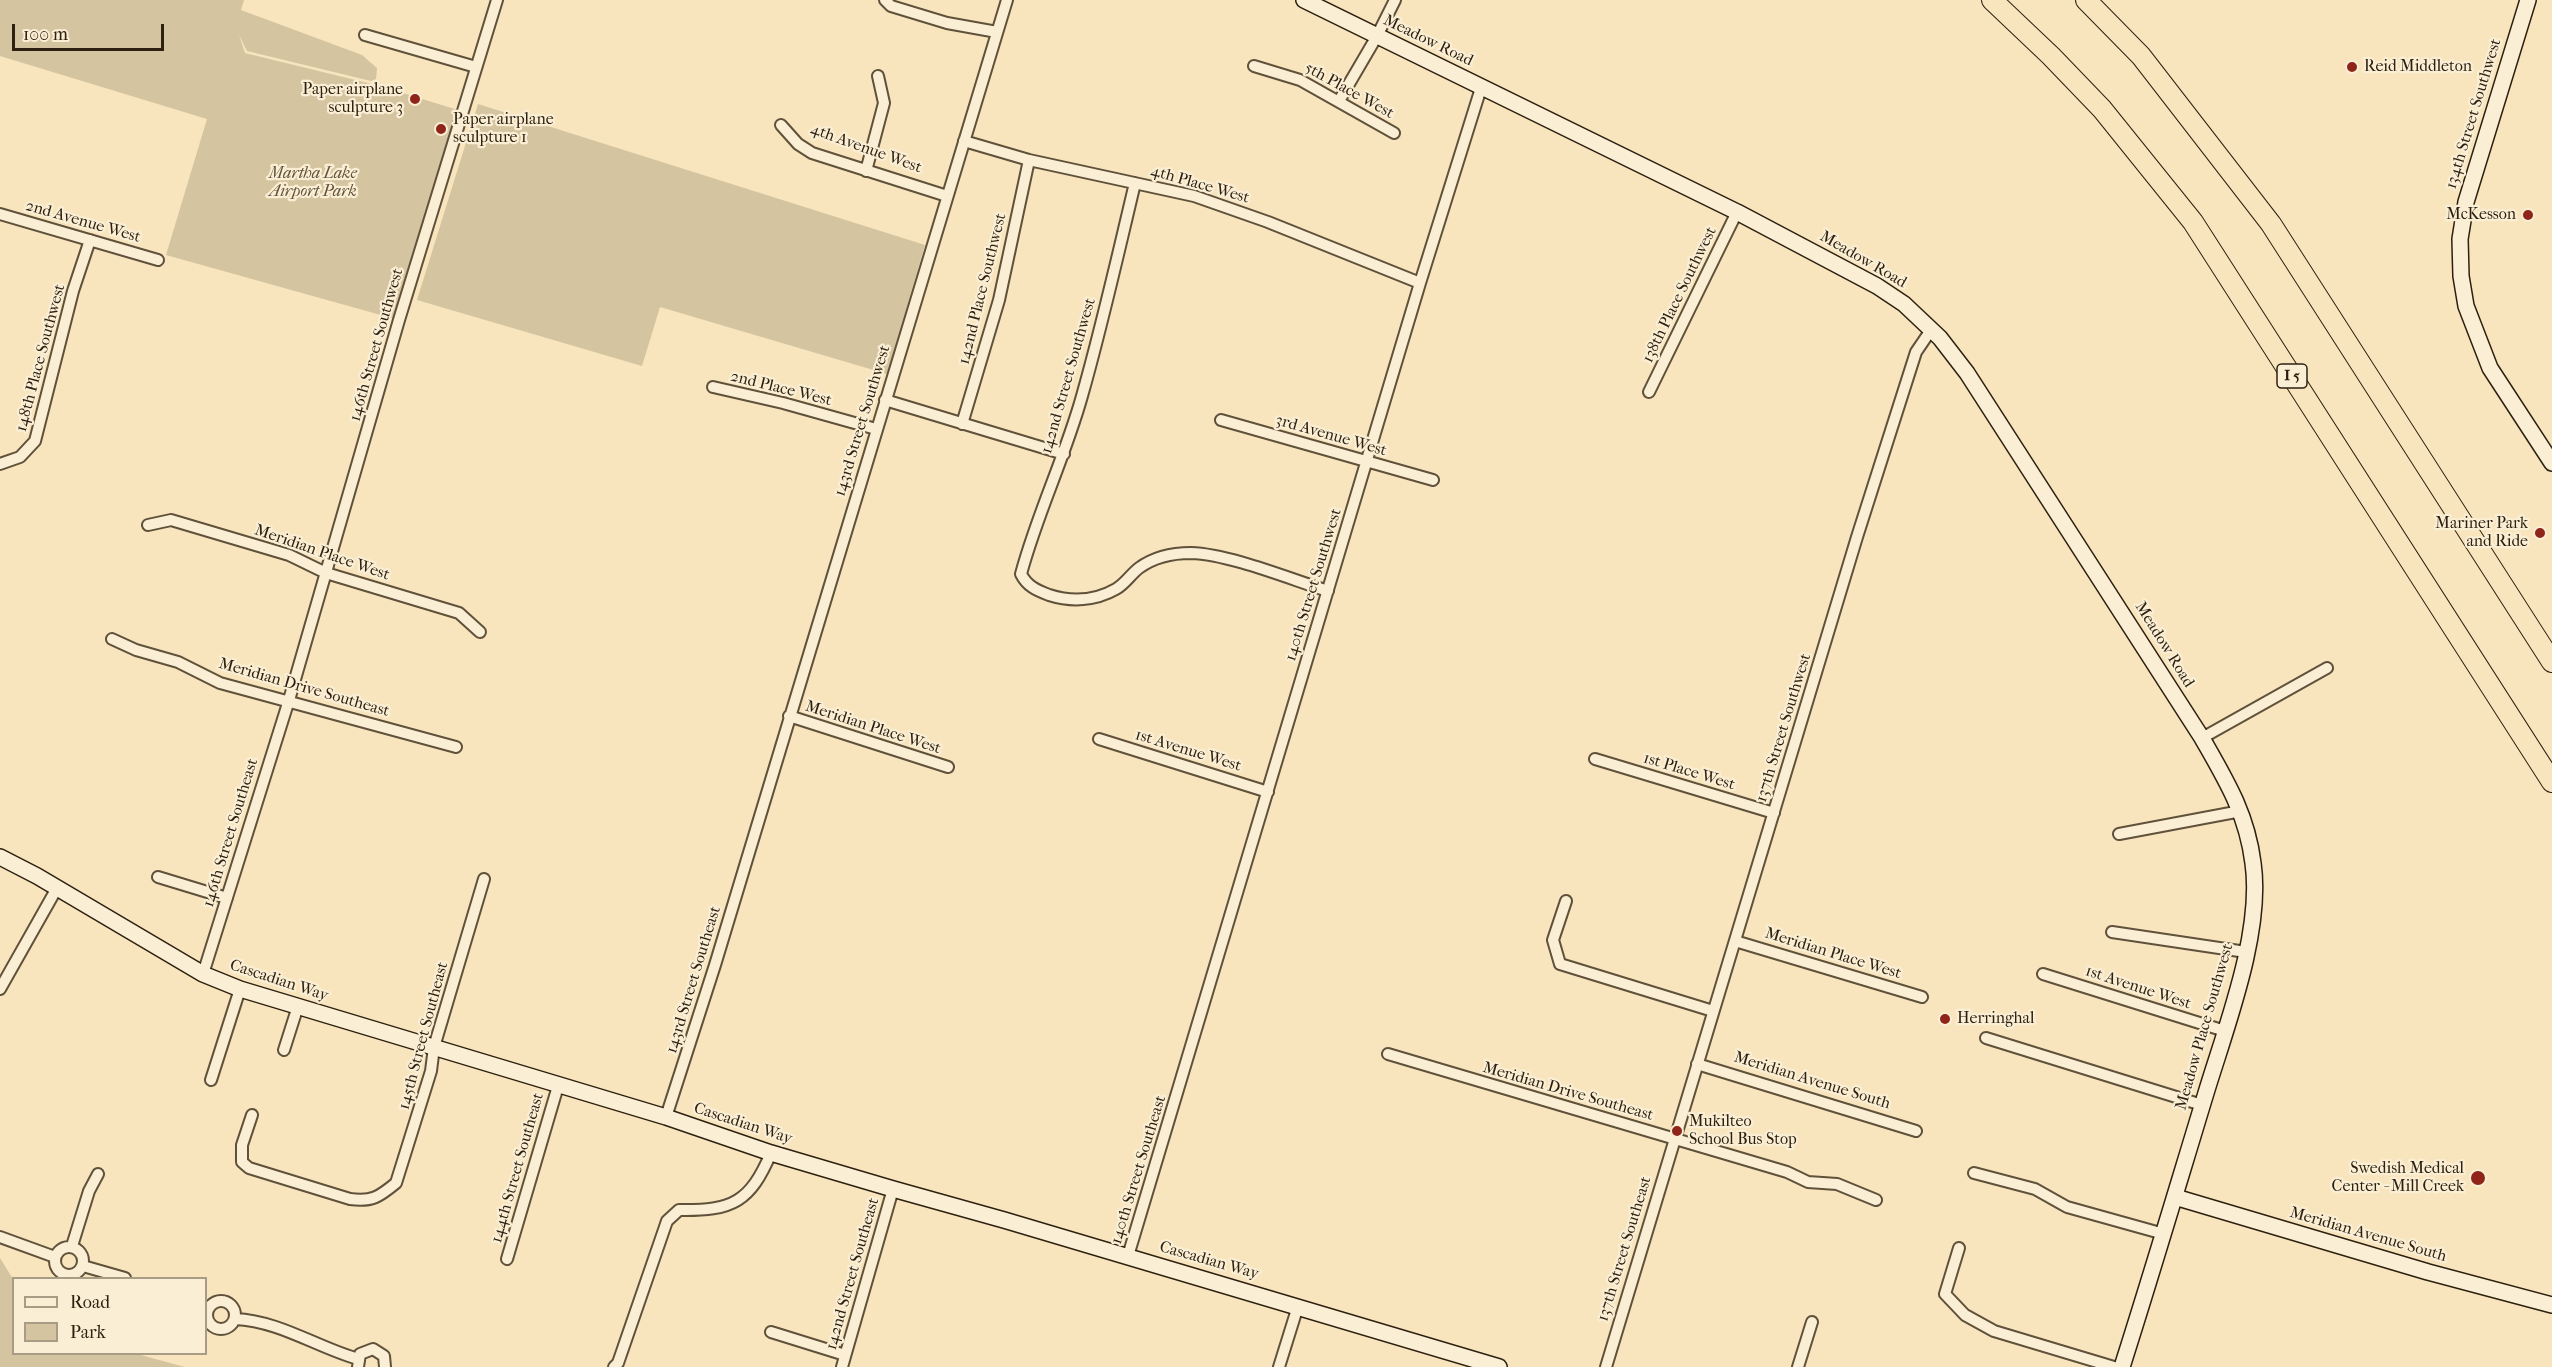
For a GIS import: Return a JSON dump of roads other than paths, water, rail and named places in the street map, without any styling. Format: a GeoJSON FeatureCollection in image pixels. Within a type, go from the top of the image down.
{"type":"FeatureCollection","features":[{"type":"Feature","properties":{"kind":"highway","name":"I 5"},"geometry":{"type":"LineString","coordinates":[[1992,0],[2051,56],[2102,110],[2193,222],[2552,782]]}},
{"type":"Feature","properties":{"kind":"highway"},"geometry":{"type":"LineString","coordinates":[[2086,0],[2141,56],[2271,224],[2486,555],[2552,662]]}},
{"type":"Feature","properties":{"kind":"highway"},"geometry":{"type":"LineString","coordinates":[[2486,555],[2552,648]]}},
{"type":"Feature","properties":{"kind":"street","name":"146th Street Southwest"},"geometry":{"type":"LineString","coordinates":[[289,700],[497,0]]}},
{"type":"Feature","properties":{"kind":"street"},"geometry":{"type":"LineString","coordinates":[[885,0],[891,6],[946,23],[997,32]]}},
{"type":"Feature","properties":{"kind":"street","name":"143rd Street Southwest"},"geometry":{"type":"LineString","coordinates":[[749,851],[1007,0]]}},
{"type":"Feature","properties":{"kind":"street"},"geometry":{"type":"LineString","coordinates":[[1339,101],[1395,0]]}},
{"type":"Feature","properties":{"kind":"street","name":"134th Street Southwest"},"geometry":{"type":"LineString","coordinates":[[2528,0],[2466,202],[2460,239],[2466,306],[2490,368],[2552,463]]}},
{"type":"Feature","properties":{"kind":"street","name":"Meadow Road"},"geometry":{"type":"LineString","coordinates":[[1307,1],[1737,212],[1877,285],[1904,304],[1931,330],[1967,373],[2202,738],[2241,811],[2254,865]]}},
{"type":"Feature","properties":{"kind":"street"},"geometry":{"type":"LineString","coordinates":[[366,34],[476,67]]}},
{"type":"Feature","properties":{"kind":"street","name":"5th Place West"},"geometry":{"type":"LineString","coordinates":[[1254,66],[1300,80],[1394,133]]}},
{"type":"Feature","properties":{"kind":"street"},"geometry":{"type":"LineString","coordinates":[[866,171],[884,103],[878,76]]}},
{"type":"Feature","properties":{"kind":"street","name":"140th Street Southwest"},"geometry":{"type":"LineString","coordinates":[[1178,1092],[1420,283],[1481,88]]}},
{"type":"Feature","properties":{"kind":"street","name":"4th Avenue West"},"geometry":{"type":"LineString","coordinates":[[781,124],[798,144],[812,153],[947,195]]}},
{"type":"Feature","properties":{"kind":"street","name":"4th Place West"},"geometry":{"type":"LineString","coordinates":[[964,141],[1029,160],[1194,196],[1268,222],[1420,283]]}},
{"type":"Feature","properties":{"kind":"street","name":"142nd Place Southwest"},"geometry":{"type":"LineString","coordinates":[[962,424],[999,300],[1029,160]]}},
{"type":"Feature","properties":{"kind":"street","name":"142nd Street Southwest"},"geometry":{"type":"LineString","coordinates":[[1135,183],[1082,396],[1064,454],[1030,539],[1021,574],[1025,583],[1037,591],[1064,600],[1088,599],[1117,589],[1140,567],[1169,554],[1192,553],[1213,555],[1328,591]]}},
{"type":"Feature","properties":{"kind":"street","name":"138th Place Southwest"},"geometry":{"type":"LineString","coordinates":[[1649,392],[1737,212]]}},
{"type":"Feature","properties":{"kind":"street","name":"2nd Avenue West"},"geometry":{"type":"LineString","coordinates":[[0,214],[158,260]]}},
{"type":"Feature","properties":{"kind":"street","name":"148th Place Southwest"},"geometry":{"type":"LineString","coordinates":[[0,464],[21,457],[35,441],[74,291],[90,240]]}},
{"type":"Feature","properties":{"kind":"street","name":"137th Street Southwest"},"geometry":{"type":"LineString","coordinates":[[1674,1139],[1916,352],[1931,330]]}},
{"type":"Feature","properties":{"kind":"street","name":"2nd Place West"},"geometry":{"type":"LineString","coordinates":[[713,387],[783,403],[876,429]]}},
{"type":"Feature","properties":{"kind":"street"},"geometry":{"type":"LineString","coordinates":[[885,400],[1064,454]]}},
{"type":"Feature","properties":{"kind":"street","name":"3rd Avenue West"},"geometry":{"type":"LineString","coordinates":[[1221,420],[1433,480]]}},
{"type":"Feature","properties":{"kind":"street","name":"Meridian Place West"},"geometry":{"type":"LineString","coordinates":[[148,525],[171,520],[289,555],[326,573],[459,612],[480,632]]}},
{"type":"Feature","properties":{"kind":"street","name":"Meridian Drive Southeast"},"geometry":{"type":"LineString","coordinates":[[112,639],[136,650],[178,662],[220,683],[456,747]]}},
{"type":"Feature","properties":{"kind":"street"},"geometry":{"type":"LineString","coordinates":[[2202,738],[2327,668]]}},
{"type":"Feature","properties":{"kind":"street","name":"146th Street Southeast"},"geometry":{"type":"LineString","coordinates":[[203,974],[289,700]]}},
{"type":"Feature","properties":{"kind":"street","name":"Meridian Place West"},"geometry":{"type":"LineString","coordinates":[[789,716],[948,767]]}},
{"type":"Feature","properties":{"kind":"street","name":"1st Avenue West"},"geometry":{"type":"LineString","coordinates":[[1100,739],[1268,792]]}},
{"type":"Feature","properties":{"kind":"street","name":"1st Place West"},"geometry":{"type":"LineString","coordinates":[[1595,759],[1774,813]]}},
{"type":"Feature","properties":{"kind":"street"},"geometry":{"type":"LineString","coordinates":[[2119,834],[2241,811]]}},
{"type":"Feature","properties":{"kind":"street","name":"143rd Street Southeast"},"geometry":{"type":"LineString","coordinates":[[666,1117],[749,851]]}},
{"type":"Feature","properties":{"kind":"street","name":"Cascadian Way"},"geometry":{"type":"LineString","coordinates":[[0,857],[203,974],[240,989],[666,1117],[771,1153],[893,1190],[968,1209],[1298,1306],[1491,1366]]}},
{"type":"Feature","properties":{"kind":"street","name":"Meadow Place Southwest"},"geometry":{"type":"LineString","coordinates":[[2122,1367],[2225,1031],[2246,952],[2254,908],[2254,865]]}},
{"type":"Feature","properties":{"kind":"street"},"geometry":{"type":"LineString","coordinates":[[158,877],[227,898]]}},
{"type":"Feature","properties":{"kind":"street","name":"145th Street Southeast"},"geometry":{"type":"LineString","coordinates":[[252,1115],[241,1154],[242,1162],[249,1168],[350,1199],[366,1201],[382,1195],[396,1183],[431,1071],[434,1047],[483,879]]}},
{"type":"Feature","properties":{"kind":"street"},"geometry":{"type":"LineString","coordinates":[[0,989],[57,888]]}},
{"type":"Feature","properties":{"kind":"street"},"geometry":{"type":"LineString","coordinates":[[1566,900],[1553,940],[1560,964],[1713,1011]]}},
{"type":"Feature","properties":{"kind":"street"},"geometry":{"type":"LineString","coordinates":[[2112,932],[2246,952]]}},
{"type":"Feature","properties":{"kind":"street","name":"Meridian Place West"},"geometry":{"type":"LineString","coordinates":[[1734,940],[1922,997]]}},
{"type":"Feature","properties":{"kind":"street","name":"1st Avenue West"},"geometry":{"type":"LineString","coordinates":[[2043,974],[2225,1031]]}},
{"type":"Feature","properties":{"kind":"street"},"geometry":{"type":"LineString","coordinates":[[211,1080],[240,989]]}},
{"type":"Feature","properties":{"kind":"street"},"geometry":{"type":"LineString","coordinates":[[284,1050],[298,1006]]}},
{"type":"Feature","properties":{"kind":"street"},"geometry":{"type":"LineString","coordinates":[[1986,1038],[2202,1105]]}},
{"type":"Feature","properties":{"kind":"street","name":"Meridian Drive Southeast"},"geometry":{"type":"LineString","coordinates":[[1388,1054],[1787,1172],[1808,1182],[1838,1184],[1876,1200]]}},
{"type":"Feature","properties":{"kind":"street","name":"Meridian Avenue South"},"geometry":{"type":"LineString","coordinates":[[1697,1065],[1917,1131]]}},
{"type":"Feature","properties":{"kind":"street","name":"144th Street Southeast"},"geometry":{"type":"LineString","coordinates":[[507,1259],[558,1086]]}},
{"type":"Feature","properties":{"kind":"street","name":"140th Street Southeast"},"geometry":{"type":"LineString","coordinates":[[1128,1256],[1178,1092]]}},
{"type":"Feature","properties":{"kind":"street","name":"137th Street Southeast"},"geometry":{"type":"LineString","coordinates":[[1606,1367],[1674,1139]]}},
{"type":"Feature","properties":{"kind":"street"},"geometry":{"type":"LineString","coordinates":[[614,1367],[618,1363],[667,1221],[679,1210],[712,1210],[740,1199],[759,1182],[771,1153]]}},
{"type":"Feature","properties":{"kind":"street"},"geometry":{"type":"LineString","coordinates":[[1974,1173],[2036,1189],[2067,1207],[2164,1234]]}},
{"type":"Feature","properties":{"kind":"street"},"geometry":{"type":"LineString","coordinates":[[72,1246],[89,1191],[98,1174]]}},
{"type":"Feature","properties":{"kind":"street","name":"142nd Street Southeast"},"geometry":{"type":"LineString","coordinates":[[842,1367],[893,1190]]}},
{"type":"Feature","properties":{"kind":"street","name":"Meridian Avenue South"},"geometry":{"type":"LineString","coordinates":[[2175,1197],[2428,1272],[2552,1305]]}},
{"type":"Feature","properties":{"kind":"street"},"geometry":{"type":"LineString","coordinates":[[0,1237],[55,1257]]}},
{"type":"Feature","properties":{"kind":"street"},"geometry":{"type":"LineString","coordinates":[[55,1257],[60,1250],[72,1246]]}},
{"type":"Feature","properties":{"kind":"street"},"geometry":{"type":"LineString","coordinates":[[72,1246],[80,1252],[83,1266]]}},
{"type":"Feature","properties":{"kind":"street"},"geometry":{"type":"LineString","coordinates":[[1959,1248],[1945,1294],[1965,1315],[1994,1331],[2114,1367]]}},
{"type":"Feature","properties":{"kind":"street"},"geometry":{"type":"LineString","coordinates":[[55,1257],[59,1270],[67,1275],[76,1273],[83,1266]]}},
{"type":"Feature","properties":{"kind":"street"},"geometry":{"type":"LineString","coordinates":[[83,1266],[122,1277]]}},
{"type":"Feature","properties":{"kind":"street"},"geometry":{"type":"LineString","coordinates":[[225,1301],[232,1306],[235,1319],[229,1327],[220,1329],[208,1321],[207,1311],[212,1304],[225,1301]]}},
{"type":"Feature","properties":{"kind":"street"},"geometry":{"type":"LineString","coordinates":[[1279,1367],[1298,1306]]}},
{"type":"Feature","properties":{"kind":"street"},"geometry":{"type":"LineString","coordinates":[[235,1319],[262,1322],[358,1363],[364,1351],[377,1350],[384,1356],[385,1367]]}},
{"type":"Feature","properties":{"kind":"street"},"geometry":{"type":"LineString","coordinates":[[1798,1367],[1812,1322]]}},
{"type":"Feature","properties":{"kind":"street"},"geometry":{"type":"LineString","coordinates":[[771,1332],[845,1355]]}},
{"type":"Feature","properties":{"kind":"place","name":"Reid Middleton"},"geometry":{"type":"Point","coordinates":[2352,67]}},
{"type":"Feature","properties":{"kind":"place","name":"Paper airplane sculpture 3"},"geometry":{"type":"Point","coordinates":[415,99]}},
{"type":"Feature","properties":{"kind":"place","name":"Paper airplane sculpture 1"},"geometry":{"type":"Point","coordinates":[441,129]}},
{"type":"Feature","properties":{"kind":"place","name":"McKesson"},"geometry":{"type":"Point","coordinates":[2528,215]}},
{"type":"Feature","properties":{"kind":"place","name":"Mariner Park and Ride"},"geometry":{"type":"Point","coordinates":[2540,533]}},
{"type":"Feature","properties":{"kind":"place","name":"Herringhal"},"geometry":{"type":"Point","coordinates":[1945,1019]}},
{"type":"Feature","properties":{"kind":"place","name":"Mukilteo School Bus Stop"},"geometry":{"type":"Point","coordinates":[1677,1131]}},
{"type":"Feature","properties":{"kind":"place","name":"Swedish Medical Center - Mill Creek"},"geometry":{"type":"Point","coordinates":[2478,1178]}},
{"type":"Feature","properties":{"kind":"park label","name":"Martha Lake Airport Park"},"geometry":{"type":"Point","coordinates":[313,183]}}]}
